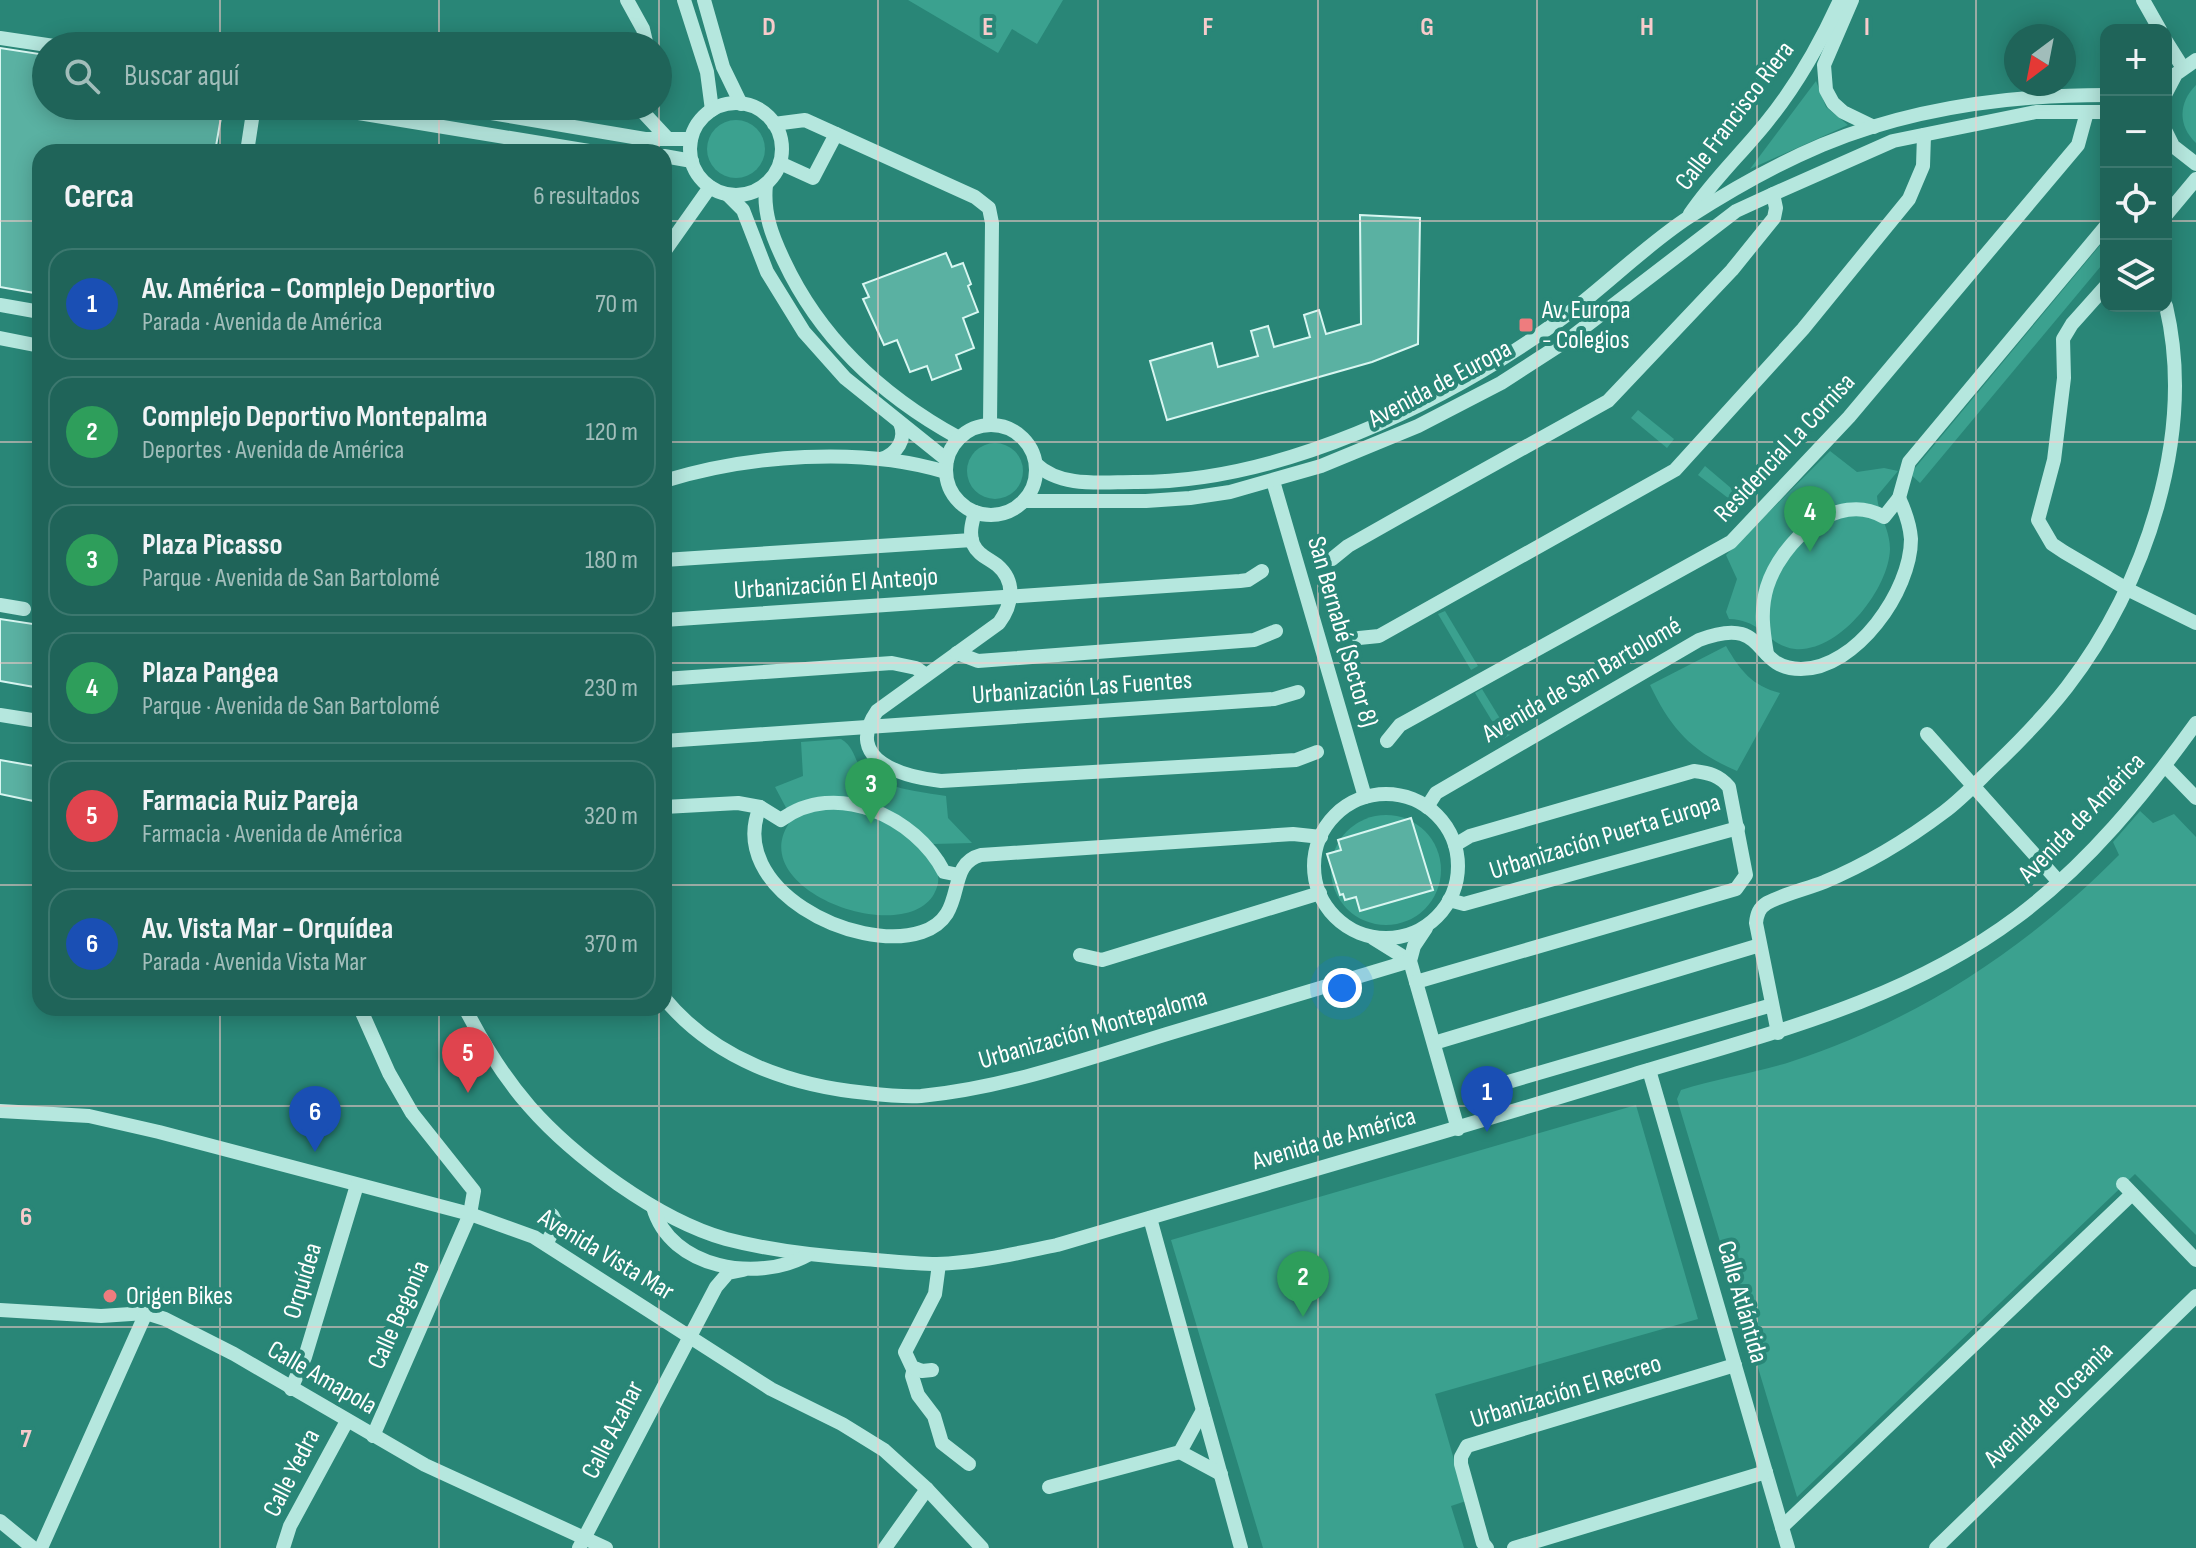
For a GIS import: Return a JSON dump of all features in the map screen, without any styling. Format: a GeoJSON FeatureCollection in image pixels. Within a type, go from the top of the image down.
{"type":"FeatureCollection","features":[{"type":"Feature","properties":{"kind":"street"},"geometry":{"type":"LineString","coordinates":[[627,0],[644,32]]}},
{"type":"Feature","properties":{"kind":"street"},"geometry":{"type":"LineString","coordinates":[[684,0],[707,72],[712,110]]}},
{"type":"Feature","properties":{"kind":"street"},"geometry":{"type":"LineString","coordinates":[[704,0],[723,67],[741,104]]}},
{"type":"Feature","properties":{"kind":"street","name":"Calle Francisco Riera"},"geometry":{"type":"LineString","coordinates":[[1688,217],[1707,188],[1740,154],[1798,81],[1840,0]]}},
{"type":"Feature","properties":{"kind":"street"},"geometry":{"type":"LineString","coordinates":[[1852,0],[1824,65],[1826,90],[1833,103],[1843,112],[1874,127]]}},
{"type":"Feature","properties":{"kind":"street"},"geometry":{"type":"LineString","coordinates":[[2143,0],[2157,24]]}},
{"type":"Feature","properties":{"kind":"street"},"geometry":{"type":"LineString","coordinates":[[0,38],[32,43]]}},
{"type":"Feature","properties":{"kind":"street"},"geometry":{"type":"LineString","coordinates":[[2172,51],[2183,68]]}},
{"type":"Feature","properties":{"kind":"street"},"geometry":{"type":"LineString","coordinates":[[2172,82],[2183,68],[2196,60]]}},
{"type":"Feature","properties":{"kind":"street","name":"Avenida de Europa"},"geometry":{"type":"LineString","coordinates":[[1036,464],[1045,473],[1066,480],[1179,482],[1260,466],[1309,451],[1411,409],[1497,362],[1558,322],[1688,217],[1769,170],[1822,145],[1910,116],[2009,99],[2100,95]]}},
{"type":"Feature","properties":{"kind":"street"},"geometry":{"type":"LineString","coordinates":[[728,195],[755,192],[766,185],[780,163],[781,139],[774,124],[754,107],[741,104],[712,110],[703,118],[691,139],[692,161],[698,175],[710,187],[728,195],[743,210],[767,272],[804,332],[845,378],[947,466],[955,497],[975,512],[1001,514],[1024,501],[1032,490],[1036,464],[1025,440],[1003,426],[990,425],[968,431],[959,438],[947,466]]}},
{"type":"Feature","properties":{"kind":"street","name":"Avenida de Europa"},"geometry":{"type":"LineString","coordinates":[[1024,501],[1190,498],[1230,492],[1368,449],[1501,383],[1569,339],[1736,211],[1893,141],[2036,112],[2100,112]]}},
{"type":"Feature","properties":{"kind":"street","name":"Residencial La Cornisa"},"geometry":{"type":"LineString","coordinates":[[1387,741],[1400,725],[1731,542],[1849,417],[2078,145],[2087,112]]}},
{"type":"Feature","properties":{"kind":"street"},"geometry":{"type":"LineString","coordinates":[[248,144],[252,120]]}},
{"type":"Feature","properties":{"kind":"street"},"geometry":{"type":"LineString","coordinates":[[415,120],[521,144]]}},
{"type":"Feature","properties":{"kind":"street"},"geometry":{"type":"LineString","coordinates":[[491,136],[494,120]]}},
{"type":"Feature","properties":{"kind":"street"},"geometry":{"type":"LineString","coordinates":[[531,120],[645,139],[691,139]]}},
{"type":"Feature","properties":{"kind":"street"},"geometry":{"type":"LineString","coordinates":[[650,120],[668,139]]}},
{"type":"Feature","properties":{"kind":"street"},"geometry":{"type":"LineString","coordinates":[[774,124],[805,120],[975,197],[989,208],[992,223],[990,425]]}},
{"type":"Feature","properties":{"kind":"street"},"geometry":{"type":"LineString","coordinates":[[780,163],[813,178],[836,134]]}},
{"type":"Feature","properties":{"kind":"street"},"geometry":{"type":"LineString","coordinates":[[1359,638],[1379,636],[1675,470],[1803,329],[1909,199],[1923,166],[1924,135]]}},
{"type":"Feature","properties":{"kind":"street"},"geometry":{"type":"LineString","coordinates":[[2172,152],[2196,164]]}},
{"type":"Feature","properties":{"kind":"street"},"geometry":{"type":"LineString","coordinates":[[672,157],[692,161]]}},
{"type":"Feature","properties":{"kind":"street"},"geometry":{"type":"LineString","coordinates":[[2172,208],[2196,179]]}},
{"type":"Feature","properties":{"kind":"street"},"geometry":{"type":"LineString","coordinates":[[766,185],[766,212],[774,239],[796,287],[822,325],[848,357],[881,388],[923,418],[959,438]]}},
{"type":"Feature","properties":{"kind":"street"},"geometry":{"type":"LineString","coordinates":[[672,241],[710,187]]}},
{"type":"Feature","properties":{"kind":"street"},"geometry":{"type":"LineString","coordinates":[[1332,559],[1348,546],[1608,401],[1732,270],[1774,218],[1776,208],[1773,194]]}},
{"type":"Feature","properties":{"kind":"street"},"geometry":{"type":"LineString","coordinates":[[1767,654],[1762,610],[1767,587],[1778,563],[1815,523],[1836,512],[1851,508],[1874,511],[1884,517],[1899,498],[1909,462],[2100,233]]}},
{"type":"Feature","properties":{"kind":"street"},"geometry":{"type":"LineString","coordinates":[[2100,293],[2065,332],[2063,339],[2064,378],[2057,435],[2038,520],[2052,544],[2127,589],[2196,623]]}},
{"type":"Feature","properties":{"kind":"street"},"geometry":{"type":"LineString","coordinates":[[0,305],[32,311]]}},
{"type":"Feature","properties":{"kind":"street"},"geometry":{"type":"LineString","coordinates":[[1778,1033],[1760,945],[1757,917],[1763,905],[1826,881],[1890,850],[1946,811],[2020,741],[2067,687],[2127,589],[2151,531],[2174,433],[2176,381],[2167,312]]}},
{"type":"Feature","properties":{"kind":"street"},"geometry":{"type":"LineString","coordinates":[[0,338],[32,344]]}},
{"type":"Feature","properties":{"kind":"street"},"geometry":{"type":"LineString","coordinates":[[874,460],[889,457],[897,449],[903,436],[900,423]]}},
{"type":"Feature","properties":{"kind":"street"},"geometry":{"type":"LineString","coordinates":[[672,479],[765,461],[844,457],[947,466]]}},
{"type":"Feature","properties":{"kind":"street","name":"San Bernabé (Sector 8)"},"geometry":{"type":"LineString","coordinates":[[1273,481],[1365,797]]}},
{"type":"Feature","properties":{"kind":"street","name":"Avenida de San Bartolomé"},"geometry":{"type":"LineString","coordinates":[[1427,807],[1436,793],[1699,640],[1715,634],[1740,632],[1767,654],[1791,668],[1821,666],[1848,651],[1885,613],[1900,588],[1911,540],[1908,516],[1899,498]]}},
{"type":"Feature","properties":{"kind":"street"},"geometry":{"type":"LineString","coordinates":[[975,512],[972,540],[979,553],[1004,573],[1009,582],[1010,606],[999,623],[877,711],[869,726],[871,754],[879,762],[904,774],[941,781],[1296,760],[1317,752]]}},
{"type":"Feature","properties":{"kind":"street","name":"Urbanización El Anteojo"},"geometry":{"type":"LineString","coordinates":[[672,559],[972,540]]}},
{"type":"Feature","properties":{"kind":"street"},"geometry":{"type":"LineString","coordinates":[[1011,596],[1240,581],[1248,580],[1262,571]]}},
{"type":"Feature","properties":{"kind":"street","name":"Urbanización El Anteojo"},"geometry":{"type":"LineString","coordinates":[[672,619],[1011,596]]}},
{"type":"Feature","properties":{"kind":"street"},"geometry":{"type":"LineString","coordinates":[[0,605],[24,609]]}},
{"type":"Feature","properties":{"kind":"street","name":"Urbanización Las Fuentes"},"geometry":{"type":"LineString","coordinates":[[957,653],[978,661],[1254,640],[1276,631]]}},
{"type":"Feature","properties":{"kind":"street"},"geometry":{"type":"LineString","coordinates":[[672,678],[892,663],[916,668],[926,675]]}},
{"type":"Feature","properties":{"kind":"street","name":"Urbanización Las Fuentes"},"geometry":{"type":"LineString","coordinates":[[869,726],[1274,699],[1298,692]]}},
{"type":"Feature","properties":{"kind":"street"},"geometry":{"type":"LineString","coordinates":[[0,715],[32,720]]}},
{"type":"Feature","properties":{"kind":"street","name":"Avenida de América"},"geometry":{"type":"LineString","coordinates":[[470,1016],[501,1072],[542,1123],[591,1165],[653,1207],[723,1238],[808,1255],[939,1264],[1057,1245],[1778,1033],[1847,1009],[1917,977],[2016,918],[2059,882],[2119,821],[2196,723]]}},
{"type":"Feature","properties":{"kind":"street"},"geometry":{"type":"LineString","coordinates":[[672,740],[869,726]]}},
{"type":"Feature","properties":{"kind":"street"},"geometry":{"type":"LineString","coordinates":[[1927,734],[2059,882]]}},
{"type":"Feature","properties":{"kind":"street"},"geometry":{"type":"LineString","coordinates":[[2165,766],[2196,798]]}},
{"type":"Feature","properties":{"kind":"street","name":"Urbanización Puerta Europa"},"geometry":{"type":"LineString","coordinates":[[1449,900],[1464,904],[1738,828],[1729,787],[1716,776],[1694,771],[1470,836],[1455,845]]}},
{"type":"Feature","properties":{"kind":"street"},"geometry":{"type":"LineString","coordinates":[[1410,961],[1386,944],[1340,921],[1320,893],[1314,858],[1321,837],[1330,820],[1340,810],[1365,797],[1393,794],[1427,807],[1442,820],[1455,845],[1458,873],[1449,900],[1414,946],[1410,961],[1458,1129]]}},
{"type":"Feature","properties":{"kind":"street"},"geometry":{"type":"LineString","coordinates":[[672,807],[738,803],[760,807],[781,820],[806,805],[829,802],[851,804],[876,812],[917,836],[944,872],[959,875]]}},
{"type":"Feature","properties":{"kind":"street"},"geometry":{"type":"LineString","coordinates":[[760,807],[752,834],[755,851],[763,869],[776,886],[798,905],[834,925],[878,935],[922,932],[941,922],[950,911],[959,875],[966,861],[981,855],[1293,834],[1321,837]]}},
{"type":"Feature","properties":{"kind":"street"},"geometry":{"type":"LineString","coordinates":[[1416,982],[1736,889],[1746,875],[1738,828]]}},
{"type":"Feature","properties":{"kind":"street"},"geometry":{"type":"LineString","coordinates":[[1080,955],[1102,960],[1320,893]]}},
{"type":"Feature","properties":{"kind":"street"},"geometry":{"type":"LineString","coordinates":[[1365,934],[1393,937],[1420,929],[1431,921]]}},
{"type":"Feature","properties":{"kind":"street"},"geometry":{"type":"LineString","coordinates":[[1434,1043],[1760,945]]}},
{"type":"Feature","properties":{"kind":"street","name":"Urbanización Montepaloma"},"geometry":{"type":"LineString","coordinates":[[672,1006],[693,1028],[716,1044],[750,1064],[780,1076],[850,1092],[919,1096],[1011,1081],[1410,961]]}},
{"type":"Feature","properties":{"kind":"street"},"geometry":{"type":"LineString","coordinates":[[1484,1089],[1772,1005]]}},
{"type":"Feature","properties":{"kind":"street"},"geometry":{"type":"LineString","coordinates":[[364,1016],[389,1073],[412,1113],[474,1191],[470,1214]]}},
{"type":"Feature","properties":{"kind":"street","name":"Calle Atlántida"},"geometry":{"type":"LineString","coordinates":[[1649,1070],[1788,1548]]}},
{"type":"Feature","properties":{"kind":"street","name":"Avenida Vista Mar"},"geometry":{"type":"LineString","coordinates":[[0,1111],[89,1116],[501,1223],[546,1244],[771,1389],[842,1424],[884,1450],[927,1489],[982,1548]]}},
{"type":"Feature","properties":{"kind":"street","name":"Orquídea"},"geometry":{"type":"LineString","coordinates":[[291,1389],[305,1357],[357,1185]]}},
{"type":"Feature","properties":{"kind":"street"},"geometry":{"type":"LineString","coordinates":[[1782,1527],[2128,1189],[2196,1260]]}},
{"type":"Feature","properties":{"kind":"street"},"geometry":{"type":"LineString","coordinates":[[653,1207],[656,1218],[677,1244],[707,1260],[743,1270]]}},
{"type":"Feature","properties":{"kind":"street","name":"Calle Begonia"},"geometry":{"type":"LineString","coordinates":[[373,1436],[470,1214]]}},
{"type":"Feature","properties":{"kind":"street"},"geometry":{"type":"LineString","coordinates":[[546,1244],[557,1224],[552,1215]]}},
{"type":"Feature","properties":{"kind":"street"},"geometry":{"type":"LineString","coordinates":[[1150,1218],[1241,1548]]}},
{"type":"Feature","properties":{"kind":"street"},"geometry":{"type":"LineString","coordinates":[[689,1334],[716,1287],[728,1273],[775,1269],[808,1255]]}},
{"type":"Feature","properties":{"kind":"street"},"geometry":{"type":"LineString","coordinates":[[707,1260],[713,1268],[716,1287]]}},
{"type":"Feature","properties":{"kind":"street"},"geometry":{"type":"LineString","coordinates":[[932,1370],[914,1368],[906,1357],[906,1346],[935,1294],[939,1264]]}},
{"type":"Feature","properties":{"kind":"street","name":"Avenida de Oceania"},"geometry":{"type":"LineString","coordinates":[[1936,1548],[2196,1296]]}},
{"type":"Feature","properties":{"kind":"street","name":"Calle Amapola"},"geometry":{"type":"LineString","coordinates":[[0,1310],[101,1316],[146,1313],[165,1319],[234,1354],[373,1436],[480,1492],[582,1543],[606,1548]]}},
{"type":"Feature","properties":{"kind":"street"},"geometry":{"type":"LineString","coordinates":[[41,1548],[146,1313]]}},
{"type":"Feature","properties":{"kind":"street","name":"Calle Azahar"},"geometry":{"type":"LineString","coordinates":[[582,1543],[689,1334]]}},
{"type":"Feature","properties":{"kind":"street","name":"Urbanización El Recreo"},"geometry":{"type":"LineString","coordinates":[[1487,1548],[1461,1464],[1467,1446],[1735,1365]]}},
{"type":"Feature","properties":{"kind":"street"},"geometry":{"type":"LineString","coordinates":[[914,1368],[912,1376],[918,1395],[934,1416],[942,1443],[969,1464]]}},
{"type":"Feature","properties":{"kind":"street"},"geometry":{"type":"LineString","coordinates":[[1180,1452],[1203,1410]]}},
{"type":"Feature","properties":{"kind":"street","name":"Calle Yedra"},"geometry":{"type":"LineString","coordinates":[[283,1548],[290,1526],[347,1421]]}},
{"type":"Feature","properties":{"kind":"street"},"geometry":{"type":"LineString","coordinates":[[1049,1487],[1180,1452],[1221,1474]]}},
{"type":"Feature","properties":{"kind":"street"},"geometry":{"type":"LineString","coordinates":[[1514,1548],[1766,1472]]}},
{"type":"Feature","properties":{"kind":"street"},"geometry":{"type":"LineString","coordinates":[[885,1548],[927,1489]]}},
{"type":"Feature","properties":{"kind":"street"},"geometry":{"type":"LineString","coordinates":[[0,1521],[33,1548]]}},
{"type":"Feature","properties":{"kind":"green space"},"geometry":{"type":"Polygon","coordinates":[[[908,0],[1063,0],[1037,44],[1012,29],[998,53],[908,0]]]}},
{"type":"Feature","properties":{"kind":"green space"},"geometry":{"type":"Polygon","coordinates":[[[1816,81],[1826,107],[1848,125],[1750,169],[1816,81]]]}},
{"type":"Feature","properties":{"kind":"green space"},"geometry":{"type":"Polygon","coordinates":[[[2196,85],[2196,143],[2186,129],[2182,114],[2186,99],[2196,85]]]}},
{"type":"Feature","properties":{"kind":"green space"},"geometry":{"type":"Polygon","coordinates":[[[736,120],[747,122],[756,129],[763,138],[763,160],[756,169],[747,176],[736,178],[725,176],[716,169],[709,160],[707,149],[709,138],[716,129],[725,122],[736,120]]]}},
{"type":"Feature","properties":{"kind":"green space"},"geometry":{"type":"Polygon","coordinates":[[[2100,245],[2100,267],[1920,483],[1910,474],[2100,245]]]}},
{"type":"Feature","properties":{"kind":"green space"},"geometry":{"type":"Polygon","coordinates":[[[1638,410],[1674,439],[1667,448],[1631,418],[1638,410]]]}},
{"type":"Feature","properties":{"kind":"green space"},"geometry":{"type":"Polygon","coordinates":[[[995,443],[1015,451],[1023,471],[1015,491],[995,499],[975,491],[967,471],[975,451],[995,443]]]}},
{"type":"Feature","properties":{"kind":"green space"},"geometry":{"type":"Polygon","coordinates":[[[1830,451],[1857,472],[1884,468],[1898,471],[1877,496],[1890,549],[1881,582],[1859,616],[1828,641],[1795,649],[1778,643],[1750,624],[1729,619],[1726,612],[1737,579],[1726,555],[1830,451]]]}},
{"type":"Feature","properties":{"kind":"green space"},"geometry":{"type":"Polygon","coordinates":[[[1705,466],[1738,494],[1732,501],[1698,475],[1705,466]]]}},
{"type":"Feature","properties":{"kind":"green space"},"geometry":{"type":"Polygon","coordinates":[[[1445,611],[1478,666],[1471,670],[1438,614],[1445,611]]]}},
{"type":"Feature","properties":{"kind":"green space"},"geometry":{"type":"Polygon","coordinates":[[[1726,646],[1748,676],[1780,693],[1737,771],[1707,756],[1684,737],[1666,714],[1650,685],[1726,646]]]}},
{"type":"Feature","properties":{"kind":"green space"},"geometry":{"type":"Polygon","coordinates":[[[1482,689],[1510,735],[1503,739],[1475,693],[1482,689]]]}},
{"type":"Feature","properties":{"kind":"green space"},"geometry":{"type":"Polygon","coordinates":[[[841,739],[849,745],[862,769],[879,781],[946,796],[948,818],[972,843],[933,844],[925,850],[935,865],[938,882],[934,894],[917,909],[891,915],[861,913],[831,903],[805,888],[787,868],[781,844],[792,819],[775,787],[803,776],[801,742],[841,739]]]}},
{"type":"Feature","properties":{"kind":"green space"},"geometry":{"type":"Polygon","coordinates":[[[2140,811],[2153,823],[2174,814],[2196,837],[2196,1235],[2135,1174],[1797,1497],[1677,1099],[1681,1090],[1779,1065],[1839,1044],[1884,1025],[1968,978],[2047,921],[2084,889],[2119,855],[2113,842],[2140,811]]]}},
{"type":"Feature","properties":{"kind":"green space"},"geometry":{"type":"Polygon","coordinates":[[[1386,815],[1407,819],[1425,831],[1437,849],[1441,870],[1437,891],[1425,909],[1407,921],[1386,925],[1365,921],[1347,909],[1335,891],[1331,870],[1335,849],[1347,831],[1365,819],[1386,815]]]}},
{"type":"Feature","properties":{"kind":"green space"},"geometry":{"type":"Polygon","coordinates":[[[1636,1105],[1698,1319],[1435,1394],[1466,1501],[1451,1506],[1464,1548],[1263,1548],[1171,1240],[1636,1105]]]}},
{"type":"Feature","properties":{"kind":"building"},"geometry":{"type":"Polygon","coordinates":[[[0,48],[32,53],[32,120],[221,120],[216,144],[32,144],[32,293],[0,287],[0,48]]]}},
{"type":"Feature","properties":{"kind":"building"},"geometry":{"type":"Polygon","coordinates":[[[1360,215],[1420,218],[1418,344],[1372,362],[1167,420],[1150,361],[1212,343],[1218,367],[1258,356],[1251,331],[1268,326],[1274,347],[1310,337],[1304,315],[1319,310],[1326,334],[1361,324],[1360,215]]]}},
{"type":"Feature","properties":{"kind":"building"},"geometry":{"type":"Polygon","coordinates":[[[946,253],[952,267],[963,263],[978,312],[963,318],[974,348],[956,355],[961,369],[932,380],[927,366],[910,372],[897,340],[884,345],[863,299],[869,297],[863,284],[946,253]]]}},
{"type":"Feature","properties":{"kind":"building"},"geometry":{"type":"Polygon","coordinates":[[[0,619],[32,624],[32,687],[0,681],[0,619]]]}},
{"type":"Feature","properties":{"kind":"building"},"geometry":{"type":"Polygon","coordinates":[[[0,760],[32,766],[32,801],[0,794],[0,760]]]}},
{"type":"Feature","properties":{"kind":"building"},"geometry":{"type":"Polygon","coordinates":[[[1411,818],[1433,890],[1360,911],[1356,897],[1345,900],[1343,894],[1340,895],[1327,854],[1341,850],[1338,840],[1411,818]]]}},
{"type":"Feature","properties":{"kind":"place","name":"Av. Europa - Colegios"},"geometry":{"type":"Point","coordinates":[1526,325]}},
{"type":"Feature","properties":{"kind":"place","name":"Plaza Pangea"},"geometry":{"type":"Point","coordinates":[1810,552]}},
{"type":"Feature","properties":{"kind":"place","name":"Plaza Picasso"},"geometry":{"type":"Point","coordinates":[871,824]}},
{"type":"Feature","properties":{"kind":"place","name":"Farmacia Ruiz Pareja"},"geometry":{"type":"Point","coordinates":[468,1093]}},
{"type":"Feature","properties":{"kind":"place","name":"Av. América - Complejo Deportivo"},"geometry":{"type":"Point","coordinates":[1487,1132]}},
{"type":"Feature","properties":{"kind":"place","name":"Av. Vista Mar - Orquídea"},"geometry":{"type":"Point","coordinates":[315,1152]}},
{"type":"Feature","properties":{"kind":"place","name":"Origen Bikes"},"geometry":{"type":"Point","coordinates":[110,1296]}},
{"type":"Feature","properties":{"kind":"place","name":"Complejo Deportivo Montepalma"},"geometry":{"type":"Point","coordinates":[1303,1317]}}]}
